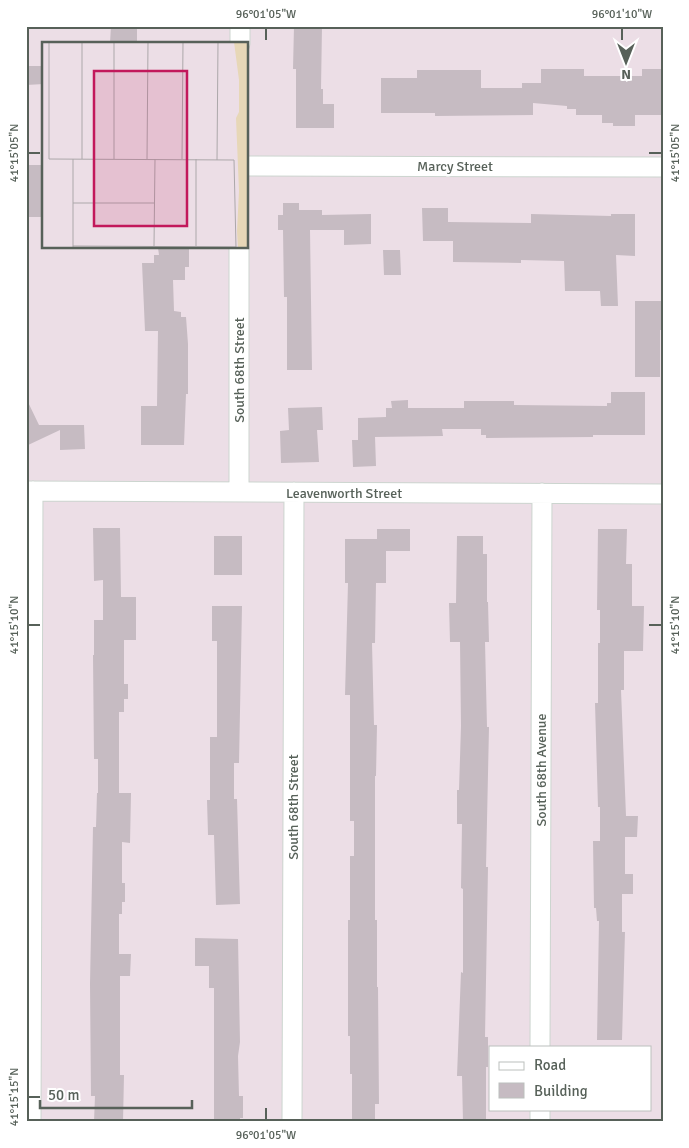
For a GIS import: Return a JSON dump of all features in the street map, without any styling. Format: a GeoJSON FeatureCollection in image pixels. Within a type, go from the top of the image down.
{"type":"FeatureCollection","features":[{"type":"Feature","properties":{"kind":"street"},"geometry":{"type":"LineString","coordinates":[[240,26],[240,42]]}},
{"type":"Feature","properties":{"kind":"street","name":"Marcy Street"},"geometry":{"type":"LineString","coordinates":[[249,166],[663,167]]}},
{"type":"Feature","properties":{"kind":"street","name":"South 68th Street"},"geometry":{"type":"LineString","coordinates":[[239,249],[239,492]]}},
{"type":"Feature","properties":{"kind":"street"},"geometry":{"type":"LineString","coordinates":[[29,491],[31,1122]]}},
{"type":"Feature","properties":{"kind":"street","name":"Leavenworth Street"},"geometry":{"type":"LineString","coordinates":[[29,491],[663,494]]}},
{"type":"Feature","properties":{"kind":"street","name":"South 68th Street"},"geometry":{"type":"LineString","coordinates":[[292,1122],[294,492]]}},
{"type":"Feature","properties":{"kind":"street","name":"South 68th Avenue"},"geometry":{"type":"LineString","coordinates":[[540,1046],[542,493]]}},
{"type":"Feature","properties":{"kind":"building"},"geometry":{"type":"Polygon","coordinates":[[[111,26],[137,26],[137,42],[110,42],[111,26]]]}},
{"type":"Feature","properties":{"kind":"building"},"geometry":{"type":"Polygon","coordinates":[[[294,26],[322,26],[321,89],[323,89],[323,104],[334,104],[334,128],[296,128],[296,69],[293,69],[294,26]]]}},
{"type":"Feature","properties":{"kind":"building"},"geometry":{"type":"Polygon","coordinates":[[[26,66],[42,66],[42,84],[26,85],[26,66]]]}},
{"type":"Feature","properties":{"kind":"building"},"geometry":{"type":"Polygon","coordinates":[[[541,69],[584,69],[584,76],[642,76],[642,69],[663,69],[663,115],[635,115],[635,126],[613,126],[613,123],[602,123],[602,115],[576,115],[576,109],[567,109],[567,106],[533,103],[533,115],[435,116],[435,113],[381,113],[381,78],[417,78],[417,70],[481,70],[481,88],[522,88],[522,83],[541,83],[541,69]]]}},
{"type":"Feature","properties":{"kind":"building"},"geometry":{"type":"Polygon","coordinates":[[[26,165],[42,165],[42,217],[26,217],[26,165]]]}},
{"type":"Feature","properties":{"kind":"building"},"geometry":{"type":"Polygon","coordinates":[[[283,203],[299,203],[299,210],[322,210],[322,215],[371,214],[371,244],[344,245],[344,230],[310,230],[312,370],[287,370],[287,297],[284,297],[283,230],[278,230],[278,215],[283,215],[283,203]]]}},
{"type":"Feature","properties":{"kind":"building"},"geometry":{"type":"Polygon","coordinates":[[[422,208],[448,208],[448,222],[531,223],[531,214],[611,216],[611,214],[635,214],[635,256],[616,255],[618,306],[601,306],[600,291],[565,291],[564,261],[521,260],[521,263],[453,262],[453,241],[423,241],[422,208]]]}},
{"type":"Feature","properties":{"kind":"building"},"geometry":{"type":"Polygon","coordinates":[[[158,249],[189,249],[189,267],[185,267],[185,280],[173,280],[174,311],[181,312],[181,317],[186,317],[188,344],[188,394],[186,394],[184,445],[141,445],[141,406],[157,406],[158,331],[145,331],[142,263],[154,263],[154,255],[159,255],[158,249]]]}},
{"type":"Feature","properties":{"kind":"building"},"geometry":{"type":"Polygon","coordinates":[[[383,250],[400,250],[401,275],[384,275],[383,250]]]}},
{"type":"Feature","properties":{"kind":"building"},"geometry":{"type":"Polygon","coordinates":[[[635,301],[663,301],[663,330],[660,330],[660,377],[635,377],[635,301]]]}},
{"type":"Feature","properties":{"kind":"building"},"geometry":{"type":"Polygon","coordinates":[[[611,392],[645,392],[645,435],[486,438],[486,435],[481,435],[481,429],[442,429],[443,436],[375,437],[376,466],[353,467],[352,440],[358,440],[358,418],[386,417],[386,408],[392,408],[391,401],[408,400],[408,408],[464,408],[464,401],[514,401],[514,405],[607,406],[607,403],[611,403],[611,392]]]}},
{"type":"Feature","properties":{"kind":"building"},"geometry":{"type":"Polygon","coordinates":[[[26,398],[39,425],[84,425],[85,449],[60,450],[60,430],[26,446],[26,398]]]}},
{"type":"Feature","properties":{"kind":"building"},"geometry":{"type":"Polygon","coordinates":[[[322,407],[323,430],[317,430],[319,462],[281,463],[280,431],[289,430],[288,408],[322,407]]]}},
{"type":"Feature","properties":{"kind":"building"},"geometry":{"type":"Polygon","coordinates":[[[93,528],[120,528],[121,597],[136,597],[136,640],[124,640],[124,684],[128,684],[128,699],[124,699],[124,712],[119,712],[119,793],[131,793],[130,843],[122,842],[122,883],[125,883],[125,902],[122,902],[122,914],[119,914],[119,954],[131,954],[130,976],[120,976],[120,1075],[124,1075],[123,1122],[94,1122],[95,1096],[91,1096],[90,984],[93,827],[96,827],[98,793],[98,759],[94,759],[93,655],[94,620],[103,620],[103,580],[94,581],[93,528]]]}},
{"type":"Feature","properties":{"kind":"building"},"geometry":{"type":"Polygon","coordinates":[[[377,529],[410,529],[410,551],[386,551],[386,583],[376,583],[375,643],[372,643],[374,725],[377,725],[375,920],[377,920],[379,1104],[375,1104],[375,1122],[352,1122],[352,1074],[350,1074],[350,1036],[348,1036],[348,920],[350,920],[350,856],[354,856],[354,821],[350,821],[350,695],[345,695],[348,583],[345,583],[345,539],[377,539],[377,529]]]}},
{"type":"Feature","properties":{"kind":"building"},"geometry":{"type":"Polygon","coordinates":[[[598,529],[627,529],[626,564],[632,564],[632,606],[644,606],[643,651],[624,651],[624,690],[621,690],[626,816],[638,816],[637,837],[625,837],[625,874],[633,874],[633,894],[622,894],[622,932],[625,932],[622,1040],[597,1040],[599,921],[597,921],[596,908],[594,908],[593,841],[600,841],[595,703],[598,703],[598,643],[600,643],[600,610],[597,610],[598,529]]]}},
{"type":"Feature","properties":{"kind":"building"},"geometry":{"type":"Polygon","coordinates":[[[214,536],[242,536],[242,575],[214,575],[214,536]]]}},
{"type":"Feature","properties":{"kind":"building"},"geometry":{"type":"Polygon","coordinates":[[[457,536],[483,536],[483,554],[487,554],[489,642],[485,642],[487,727],[489,727],[486,867],[488,867],[485,1037],[488,1037],[488,1067],[486,1067],[486,1122],[463,1122],[462,1076],[457,1076],[461,972],[463,973],[462,824],[457,824],[461,726],[460,642],[450,642],[449,603],[456,603],[457,536]]]}},
{"type":"Feature","properties":{"kind":"building"},"geometry":{"type":"Polygon","coordinates":[[[212,606],[242,606],[239,763],[234,763],[234,799],[237,799],[240,904],[216,905],[214,835],[208,835],[207,800],[210,800],[210,737],[217,737],[217,641],[212,641],[212,606]]]}},
{"type":"Feature","properties":{"kind":"building"},"geometry":{"type":"Polygon","coordinates":[[[195,938],[238,939],[239,1096],[243,1096],[243,1118],[240,1118],[240,1122],[214,1122],[214,988],[209,988],[209,966],[195,966],[195,938]]]}}]}
